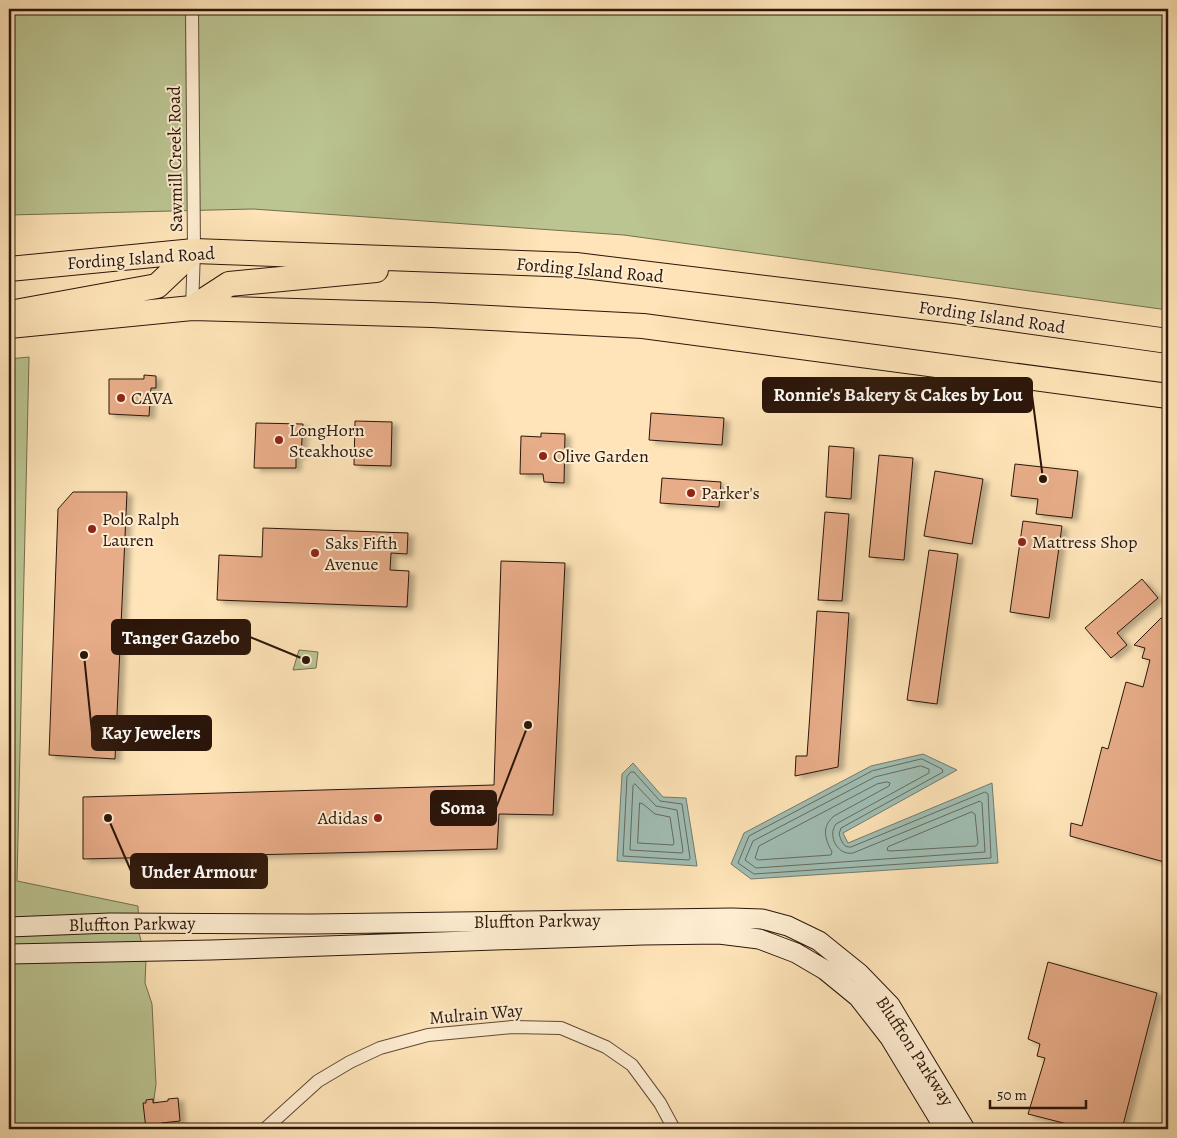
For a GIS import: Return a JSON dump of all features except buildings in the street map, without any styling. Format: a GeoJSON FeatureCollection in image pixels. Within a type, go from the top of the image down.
{"type":"FeatureCollection","features":[{"type":"Feature","properties":{"kind":"highway","name":"Fording Island Road"},"geometry":{"type":"LineString","coordinates":[[9,269],[194,251],[576,265],[946,310],[1168,341]]}},
{"type":"Feature","properties":{"kind":"highway"},"geometry":{"type":"LineString","coordinates":[[9,313],[157,286],[194,251]]}},
{"type":"Feature","properties":{"kind":"highway"},"geometry":{"type":"LineString","coordinates":[[192,308],[229,284],[470,261]]}},
{"type":"Feature","properties":{"kind":"highway"},"geometry":{"type":"LineString","coordinates":[[9,326],[192,308],[446,316],[643,326],[1168,396]]}},
{"type":"Feature","properties":{"kind":"main road","name":"Bluffton Parkway"},"geometry":{"type":"LineString","coordinates":[[9,927],[110,923],[312,924],[762,919],[788,926],[818,941],[860,974],[890,1005],[965,1129]]}},
{"type":"Feature","properties":{"kind":"main road","name":"Bluffton Parkway"},"geometry":{"type":"LineString","coordinates":[[9,954],[211,950],[653,935],[718,934],[759,939],[796,953],[825,970],[858,997],[890,1038],[945,1129]]}},
{"type":"Feature","properties":{"kind":"street","name":"Sawmill Creek Road"},"geometry":{"type":"LineString","coordinates":[[192,9],[194,251],[192,308]]}},
{"type":"Feature","properties":{"kind":"street","name":"Mulrain Way"},"geometry":{"type":"LineString","coordinates":[[265,1129],[318,1081],[350,1062],[380,1048],[428,1035],[512,1027],[561,1028],[606,1047],[632,1065],[660,1103],[674,1129]]}},
{"type":"Feature","properties":{"kind":"green space"},"geometry":{"type":"Polygon","coordinates":[[[9,9],[1168,9],[1168,310],[624,235],[253,209],[9,215],[9,9]]]}},
{"type":"Feature","properties":{"kind":"green space"},"geometry":{"type":"Polygon","coordinates":[[[29,357],[17,881],[138,906],[139,933],[146,959],[145,983],[152,1004],[156,1084],[150,1129],[9,1129],[9,359],[29,357]]]}},
{"type":"Feature","properties":{"kind":"green space"},"geometry":{"type":"Polygon","coordinates":[[[299,650],[318,652],[316,668],[293,670],[299,650]]]}},
{"type":"Feature","properties":{"kind":"water"},"geometry":{"type":"Polygon","coordinates":[[[923,754],[957,770],[843,833],[848,843],[992,783],[998,863],[751,879],[731,864],[744,833],[871,766],[923,754]]]}},
{"type":"Feature","properties":{"kind":"water"},"geometry":{"type":"Polygon","coordinates":[[[633,763],[663,797],[686,798],[697,866],[617,861],[622,774],[633,763]]]}},
{"type":"Feature","properties":{"kind":"place","name":"CAVA"},"geometry":{"type":"Point","coordinates":[121,398]}},
{"type":"Feature","properties":{"kind":"place","name":"LongHorn Steakhouse"},"geometry":{"type":"Point","coordinates":[279,440]}},
{"type":"Feature","properties":{"kind":"place","name":"Olive Garden"},"geometry":{"type":"Point","coordinates":[543,456]}},
{"type":"Feature","properties":{"kind":"place","name":"Ronnie's Bakery & Cakes by Lou"},"geometry":{"type":"Point","coordinates":[1043,479]}},
{"type":"Feature","properties":{"kind":"place","name":"Parker's"},"geometry":{"type":"Point","coordinates":[691,493]}},
{"type":"Feature","properties":{"kind":"place","name":"Polo Ralph Lauren"},"geometry":{"type":"Point","coordinates":[92,529]}},
{"type":"Feature","properties":{"kind":"place","name":"Mattress Shop"},"geometry":{"type":"Point","coordinates":[1022,542]}},
{"type":"Feature","properties":{"kind":"place","name":"Saks Fifth Avenue"},"geometry":{"type":"Point","coordinates":[315,553]}},
{"type":"Feature","properties":{"kind":"place","name":"Kay Jewelers"},"geometry":{"type":"Point","coordinates":[84,655]}},
{"type":"Feature","properties":{"kind":"place","name":"Tanger Gazebo"},"geometry":{"type":"Point","coordinates":[306,660]}},
{"type":"Feature","properties":{"kind":"place","name":"Soma"},"geometry":{"type":"Point","coordinates":[528,725]}},
{"type":"Feature","properties":{"kind":"place","name":"Under Armour"},"geometry":{"type":"Point","coordinates":[108,818]}},
{"type":"Feature","properties":{"kind":"place","name":"Adidas"},"geometry":{"type":"Point","coordinates":[378,818]}}]}
